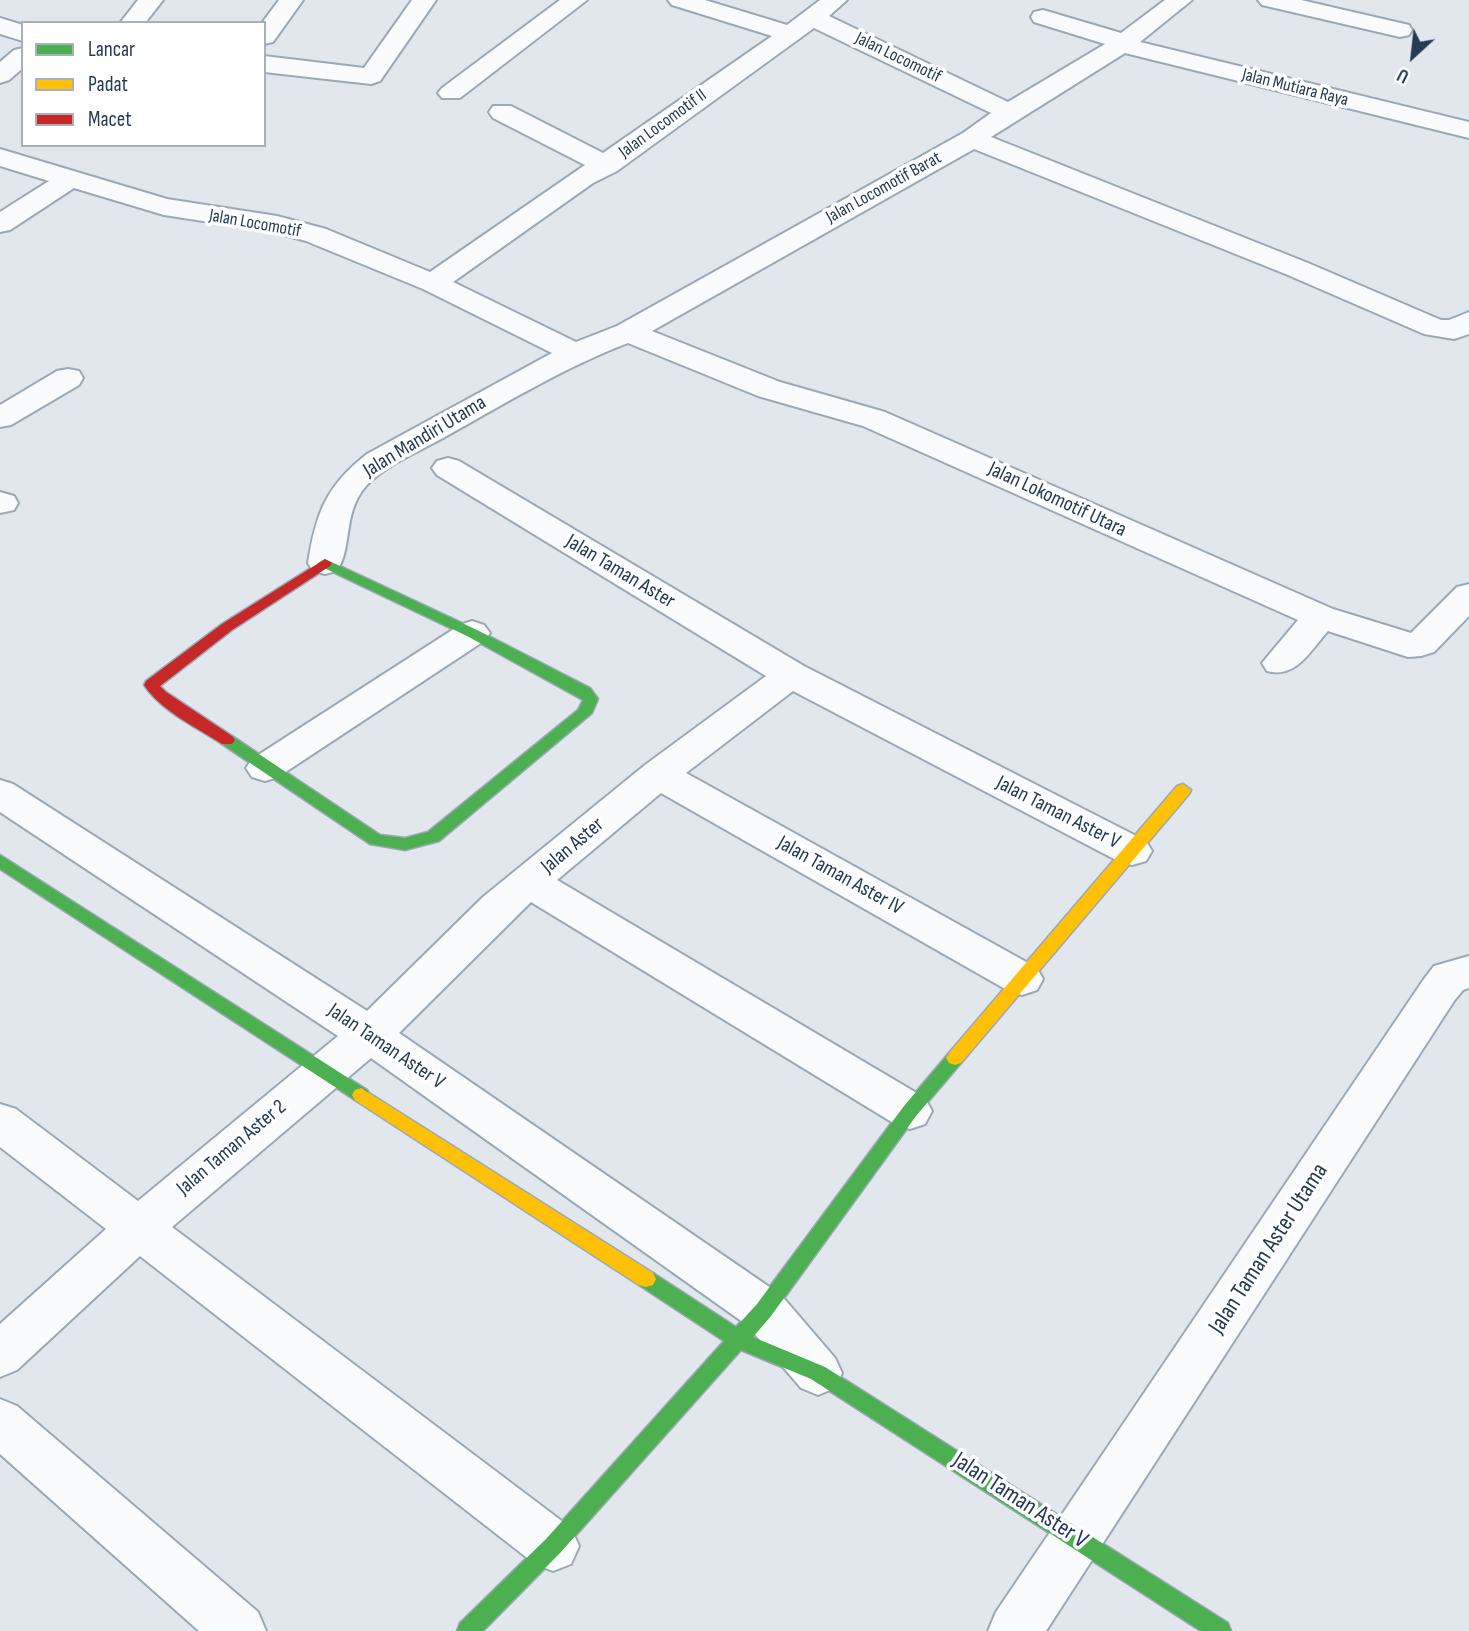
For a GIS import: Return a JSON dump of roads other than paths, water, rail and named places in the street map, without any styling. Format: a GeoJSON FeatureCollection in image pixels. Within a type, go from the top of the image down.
{"type":"FeatureCollection","features":[{"type":"Feature","properties":{"kind":"street"},"geometry":{"type":"LineString","coordinates":[[133,21],[151,0]]}},
{"type":"Feature","properties":{"kind":"street"},"geometry":{"type":"LineString","coordinates":[[266,34],[291,0]]}},
{"type":"Feature","properties":{"kind":"street"},"geometry":{"type":"LineString","coordinates":[[266,64],[371,75],[424,0]]}},
{"type":"Feature","properties":{"kind":"street"},"geometry":{"type":"LineString","coordinates":[[451,93],[575,0]]}},
{"type":"Feature","properties":{"kind":"street"},"geometry":{"type":"LineString","coordinates":[[680,0],[789,33]]}},
{"type":"Feature","properties":{"kind":"street"},"geometry":{"type":"LineString","coordinates":[[813,18],[835,0]]}},
{"type":"Feature","properties":{"kind":"street","name":"Jalan Locomotif Barat"},"geometry":{"type":"LineString","coordinates":[[575,353],[628,332],[972,139],[1009,112],[1123,44],[1180,0]]}},
{"type":"Feature","properties":{"kind":"street"},"geometry":{"type":"LineString","coordinates":[[1270,0],[1400,30]]}},
{"type":"Feature","properties":{"kind":"street"},"geometry":{"type":"LineString","coordinates":[[2,15],[21,32]]}},
{"type":"Feature","properties":{"kind":"street","name":"Jalan Mutiara Raya"},"geometry":{"type":"LineString","coordinates":[[1043,17],[1123,44],[1469,130]]}},
{"type":"Feature","properties":{"kind":"street","name":"Jalan Locomotif II"},"geometry":{"type":"LineString","coordinates":[[433,283],[511,226],[607,165],[813,18]]}},
{"type":"Feature","properties":{"kind":"street","name":"Jalan Locomotif"},"geometry":{"type":"LineString","coordinates":[[813,18],[1009,112]]}},
{"type":"Feature","properties":{"kind":"street"},"geometry":{"type":"LineString","coordinates":[[10,86],[21,60]]}},
{"type":"Feature","properties":{"kind":"street"},"geometry":{"type":"LineString","coordinates":[[502,112],[607,165]]}},
{"type":"Feature","properties":{"kind":"street"},"geometry":{"type":"LineString","coordinates":[[972,139],[1435,328],[1454,330],[1469,321]]}},
{"type":"Feature","properties":{"kind":"street","name":"Jalan Locomotif"},"geometry":{"type":"LineString","coordinates":[[0,157],[69,180],[190,213],[294,229],[433,283],[575,353]]}},
{"type":"Feature","properties":{"kind":"street"},"geometry":{"type":"LineString","coordinates":[[0,224],[69,180]]}},
{"type":"Feature","properties":{"kind":"street","name":"Jalan Lokomotif Utara"},"geometry":{"type":"LineString","coordinates":[[628,332],[769,388],[874,419],[1321,617],[1408,645],[1421,644],[1469,595]]}},
{"type":"Feature","properties":{"kind":"street","name":"Jalan Mandiri Utama"},"geometry":{"type":"LineString","coordinates":[[325,563],[331,521],[354,480],[416,437],[575,353]]}},
{"type":"Feature","properties":{"kind":"street"},"geometry":{"type":"LineString","coordinates":[[0,418],[68,378]]}},
{"type":"Feature","properties":{"kind":"street","name":"Jalan Taman Aster"},"geometry":{"type":"LineString","coordinates":[[448,468],[792,675]]}},
{"type":"Feature","properties":{"kind":"street"},"geometry":{"type":"LineString","coordinates":[[325,563],[472,633],[585,692],[591,699],[584,713],[433,837],[411,845],[392,845],[376,840],[265,768],[161,696],[151,685],[227,627],[325,563]]}},
{"type":"Feature","properties":{"kind":"street"},"geometry":{"type":"LineString","coordinates":[[1280,663],[1321,617]]}},
{"type":"Feature","properties":{"kind":"street"},"geometry":{"type":"LineString","coordinates":[[265,768],[472,633]]}},
{"type":"Feature","properties":{"kind":"street","name":"Jalan Aster"},"geometry":{"type":"LineString","coordinates":[[325,1069],[370,1035],[497,908],[658,774],[792,675]]}},
{"type":"Feature","properties":{"kind":"street","name":"Jalan Taman Aster V"},"geometry":{"type":"LineString","coordinates":[[468,1631],[553,1546],[752,1325],[910,1111],[1132,851],[792,675]]}},
{"type":"Feature","properties":{"kind":"street","name":"Jalan Taman Aster IV"},"geometry":{"type":"LineString","coordinates":[[658,774],[1022,979]]}},
{"type":"Feature","properties":{"kind":"street"},"geometry":{"type":"LineString","coordinates":[[1132,851],[1183,790]]}},
{"type":"Feature","properties":{"kind":"street","name":"Jalan Taman Aster V"},"geometry":{"type":"LineString","coordinates":[[0,794],[370,1035],[818,1373],[1220,1631]]}},
{"type":"Feature","properties":{"kind":"street","name":"Jalan Taman Aster V"},"geometry":{"type":"LineString","coordinates":[[0,861],[325,1069],[752,1325]]}},
{"type":"Feature","properties":{"kind":"street"},"geometry":{"type":"LineString","coordinates":[[530,882],[910,1111]]}},
{"type":"Feature","properties":{"kind":"street","name":"Jalan Taman Aster Utama"},"geometry":{"type":"LineString","coordinates":[[1015,1631],[1439,989],[1449,977],[1469,972]]}},
{"type":"Feature","properties":{"kind":"street","name":"Jalan Taman Aster 2"},"geometry":{"type":"LineString","coordinates":[[0,1354],[140,1227],[325,1069]]}},
{"type":"Feature","properties":{"kind":"street"},"geometry":{"type":"LineString","coordinates":[[0,1122],[553,1546]]}},
{"type":"Feature","properties":{"kind":"street"},"geometry":{"type":"LineString","coordinates":[[0,1422],[239,1631]]}}]}
